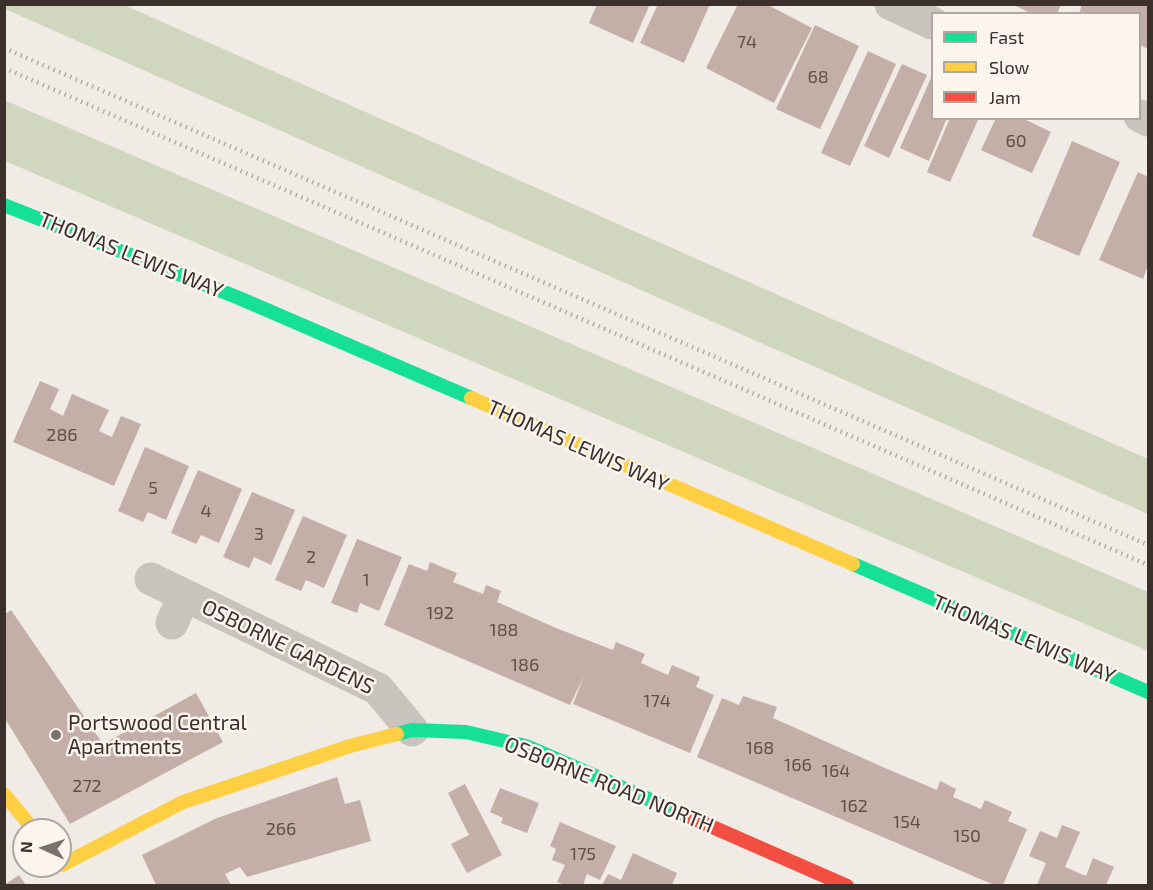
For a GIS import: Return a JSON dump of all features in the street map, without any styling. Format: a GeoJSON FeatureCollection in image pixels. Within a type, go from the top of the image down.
{"type":"FeatureCollection","features":[{"type":"Feature","properties":{"kind":"main road","name":"THOMAS LEWIS WAY"},"geometry":{"type":"LineString","coordinates":[[4,206],[239,298],[1149,692]]}},
{"type":"Feature","properties":{"kind":"main road","name":"OSBORNE ROAD NORTH"},"geometry":{"type":"LineString","coordinates":[[72,858],[183,802],[350,746],[412,730],[466,732],[526,746],[847,885]]}},
{"type":"Feature","properties":{"kind":"main road"},"geometry":{"type":"LineString","coordinates":[[4,794],[24,818]]}},
{"type":"Feature","properties":{"kind":"street"},"geometry":{"type":"LineString","coordinates":[[891,4],[931,22]]}},
{"type":"Feature","properties":{"kind":"street","name":"OSBORNE GARDENS"},"geometry":{"type":"LineString","coordinates":[[151,579],[178,609],[378,689],[412,730]]}},
{"type":"Feature","properties":{"kind":"green space"},"geometry":{"type":"Polygon","coordinates":[[[5,4],[124,5],[1148,459],[1148,514],[5,9],[5,4]]]}},
{"type":"Feature","properties":{"kind":"green space"},"geometry":{"type":"Polygon","coordinates":[[[4,100],[1148,592],[1148,651],[5,161],[4,100]]]}},
{"type":"Feature","properties":{"kind":"building"},"geometry":{"type":"Polygon","coordinates":[[[597,4],[650,4],[633,43],[589,23],[597,4]]]}},
{"type":"Feature","properties":{"kind":"building"},"geometry":{"type":"Polygon","coordinates":[[[658,4],[710,4],[684,63],[640,43],[658,4]]]}},
{"type":"Feature","properties":{"kind":"building"},"geometry":{"type":"Polygon","coordinates":[[[738,4],[766,4],[812,28],[774,103],[706,68],[738,4]]]}},
{"type":"Feature","properties":{"kind":"building"},"geometry":{"type":"Polygon","coordinates":[[[1012,4],[1061,4],[1058,12],[1028,12],[1012,4]]]}},
{"type":"Feature","properties":{"kind":"building"},"geometry":{"type":"Polygon","coordinates":[[[1082,4],[1148,4],[1148,49],[1141,46],[1141,12],[1080,12],[1082,4]]]}},
{"type":"Feature","properties":{"kind":"building"},"geometry":{"type":"Polygon","coordinates":[[[815,25],[859,46],[820,129],[776,109],[815,25]]]}},
{"type":"Feature","properties":{"kind":"building"},"geometry":{"type":"Polygon","coordinates":[[[868,51],[896,64],[850,166],[821,153],[868,51]]]}},
{"type":"Feature","properties":{"kind":"building"},"geometry":{"type":"Polygon","coordinates":[[[902,64],[927,75],[889,158],[864,146],[902,64]]]}},
{"type":"Feature","properties":{"kind":"building"},"geometry":{"type":"Polygon","coordinates":[[[931,78],[931,120],[946,120],[929,161],[900,148],[931,78]]]}},
{"type":"Feature","properties":{"kind":"building"},"geometry":{"type":"Polygon","coordinates":[[[949,120],[978,120],[950,182],[927,172],[949,120]]]}},
{"type":"Feature","properties":{"kind":"building"},"geometry":{"type":"Polygon","coordinates":[[[995,120],[1026,120],[1051,132],[1032,173],[981,150],[995,120]]]}},
{"type":"Feature","properties":{"kind":"building"},"geometry":{"type":"Polygon","coordinates":[[[1072,141],[1120,162],[1079,256],[1032,236],[1072,141]]]}},
{"type":"Feature","properties":{"kind":"building"},"geometry":{"type":"Polygon","coordinates":[[[1138,172],[1148,177],[1148,265],[1143,279],[1099,260],[1138,172]]]}},
{"type":"Feature","properties":{"kind":"building"},"geometry":{"type":"Polygon","coordinates":[[[40,381],[59,389],[50,409],[63,416],[72,394],[109,410],[99,431],[112,437],[121,416],[141,424],[114,486],[13,442],[40,381]]]}},
{"type":"Feature","properties":{"kind":"building"},"geometry":{"type":"Polygon","coordinates":[[[145,447],[189,466],[166,520],[148,512],[143,522],[118,511],[145,447]]]}},
{"type":"Feature","properties":{"kind":"building"},"geometry":{"type":"Polygon","coordinates":[[[198,470],[242,489],[219,543],[201,535],[196,544],[171,533],[198,470]]]}},
{"type":"Feature","properties":{"kind":"building"},"geometry":{"type":"Polygon","coordinates":[[[252,492],[295,510],[271,565],[254,557],[249,568],[223,557],[252,492]]]}},
{"type":"Feature","properties":{"kind":"building"},"geometry":{"type":"Polygon","coordinates":[[[303,516],[347,535],[324,588],[306,580],[301,591],[275,580],[303,516]]]}},
{"type":"Feature","properties":{"kind":"building"},"geometry":{"type":"Polygon","coordinates":[[[357,539],[402,557],[379,611],[360,603],[357,613],[331,603],[357,539]]]}},
{"type":"Feature","properties":{"kind":"building"},"geometry":{"type":"Polygon","coordinates":[[[430,562],[457,573],[453,582],[483,594],[486,585],[501,591],[497,602],[556,628],[613,650],[616,642],[645,654],[641,663],[668,675],[672,665],[700,677],[696,687],[714,695],[690,753],[573,704],[584,676],[570,705],[384,625],[409,564],[427,571],[430,562]]]}},
{"type":"Feature","properties":{"kind":"building"},"geometry":{"type":"Polygon","coordinates":[[[11,610],[103,744],[196,693],[223,742],[72,823],[72,818],[66,818],[4,717],[4,615],[11,610]]]}},
{"type":"Feature","properties":{"kind":"building"},"geometry":{"type":"Polygon","coordinates":[[[743,696],[777,707],[773,718],[885,768],[937,790],[940,781],[956,789],[953,797],[981,809],[985,800],[1012,812],[1008,821],[1027,829],[1003,885],[994,885],[697,757],[722,698],[739,705],[743,696]]]}},
{"type":"Feature","properties":{"kind":"building"},"geometry":{"type":"Polygon","coordinates":[[[337,777],[345,804],[360,800],[371,841],[247,877],[240,867],[225,874],[231,885],[156,885],[142,855],[217,818],[337,777]]]}},
{"type":"Feature","properties":{"kind":"building"},"geometry":{"type":"Polygon","coordinates":[[[465,784],[502,855],[467,873],[451,844],[469,835],[448,793],[465,784]]]}},
{"type":"Feature","properties":{"kind":"building"},"geometry":{"type":"Polygon","coordinates":[[[500,788],[539,803],[527,833],[501,823],[503,818],[490,812],[500,788]]]}},
{"type":"Feature","properties":{"kind":"building"},"geometry":{"type":"Polygon","coordinates":[[[560,822],[616,846],[600,880],[587,874],[583,885],[565,885],[557,882],[565,865],[552,860],[556,849],[550,846],[560,822]]]}},
{"type":"Feature","properties":{"kind":"building"},"geometry":{"type":"Polygon","coordinates":[[[1062,825],[1080,832],[1065,867],[1086,876],[1093,858],[1114,867],[1106,885],[1037,885],[1046,863],[1029,856],[1040,831],[1057,838],[1062,825]]]}},
{"type":"Feature","properties":{"kind":"building"},"geometry":{"type":"Polygon","coordinates":[[[633,853],[677,873],[672,885],[602,885],[608,874],[621,880],[633,853]]]}},
{"type":"Feature","properties":{"kind":"building"},"geometry":{"type":"Polygon","coordinates":[[[14,878],[21,878],[26,885],[4,885],[14,878]]]}},
{"type":"Feature","properties":{"kind":"railway"},"geometry":{"type":"LineString","coordinates":[[4,48],[1148,545]]}},
{"type":"Feature","properties":{"kind":"railway"},"geometry":{"type":"LineString","coordinates":[[4,68],[1148,565]]}},
{"type":"Feature","properties":{"kind":"traffic: fast"},"geometry":{"type":"LineString","coordinates":[[4,205],[239,298],[471,398]]}},
{"type":"Feature","properties":{"kind":"traffic: fast"},"geometry":{"type":"LineString","coordinates":[[853,564],[1148,692]]}},
{"type":"Feature","properties":{"kind":"traffic: fast"},"geometry":{"type":"LineString","coordinates":[[397,734],[412,730],[466,732],[526,746],[692,818]]}},
{"type":"Feature","properties":{"kind":"traffic: slow"},"geometry":{"type":"LineString","coordinates":[[471,398],[853,564]]}},
{"type":"Feature","properties":{"kind":"traffic: slow"},"geometry":{"type":"LineString","coordinates":[[72,860],[183,802],[350,746],[397,734]]}},
{"type":"Feature","properties":{"kind":"traffic: slow"},"geometry":{"type":"LineString","coordinates":[[4,794],[24,818]]}},
{"type":"Feature","properties":{"kind":"traffic: jam"},"geometry":{"type":"LineString","coordinates":[[692,818],[847,886]]}},
{"type":"Feature","properties":{"kind":"place","name":"Portswood Central Apartments"},"geometry":{"type":"Point","coordinates":[56,735]}}]}
